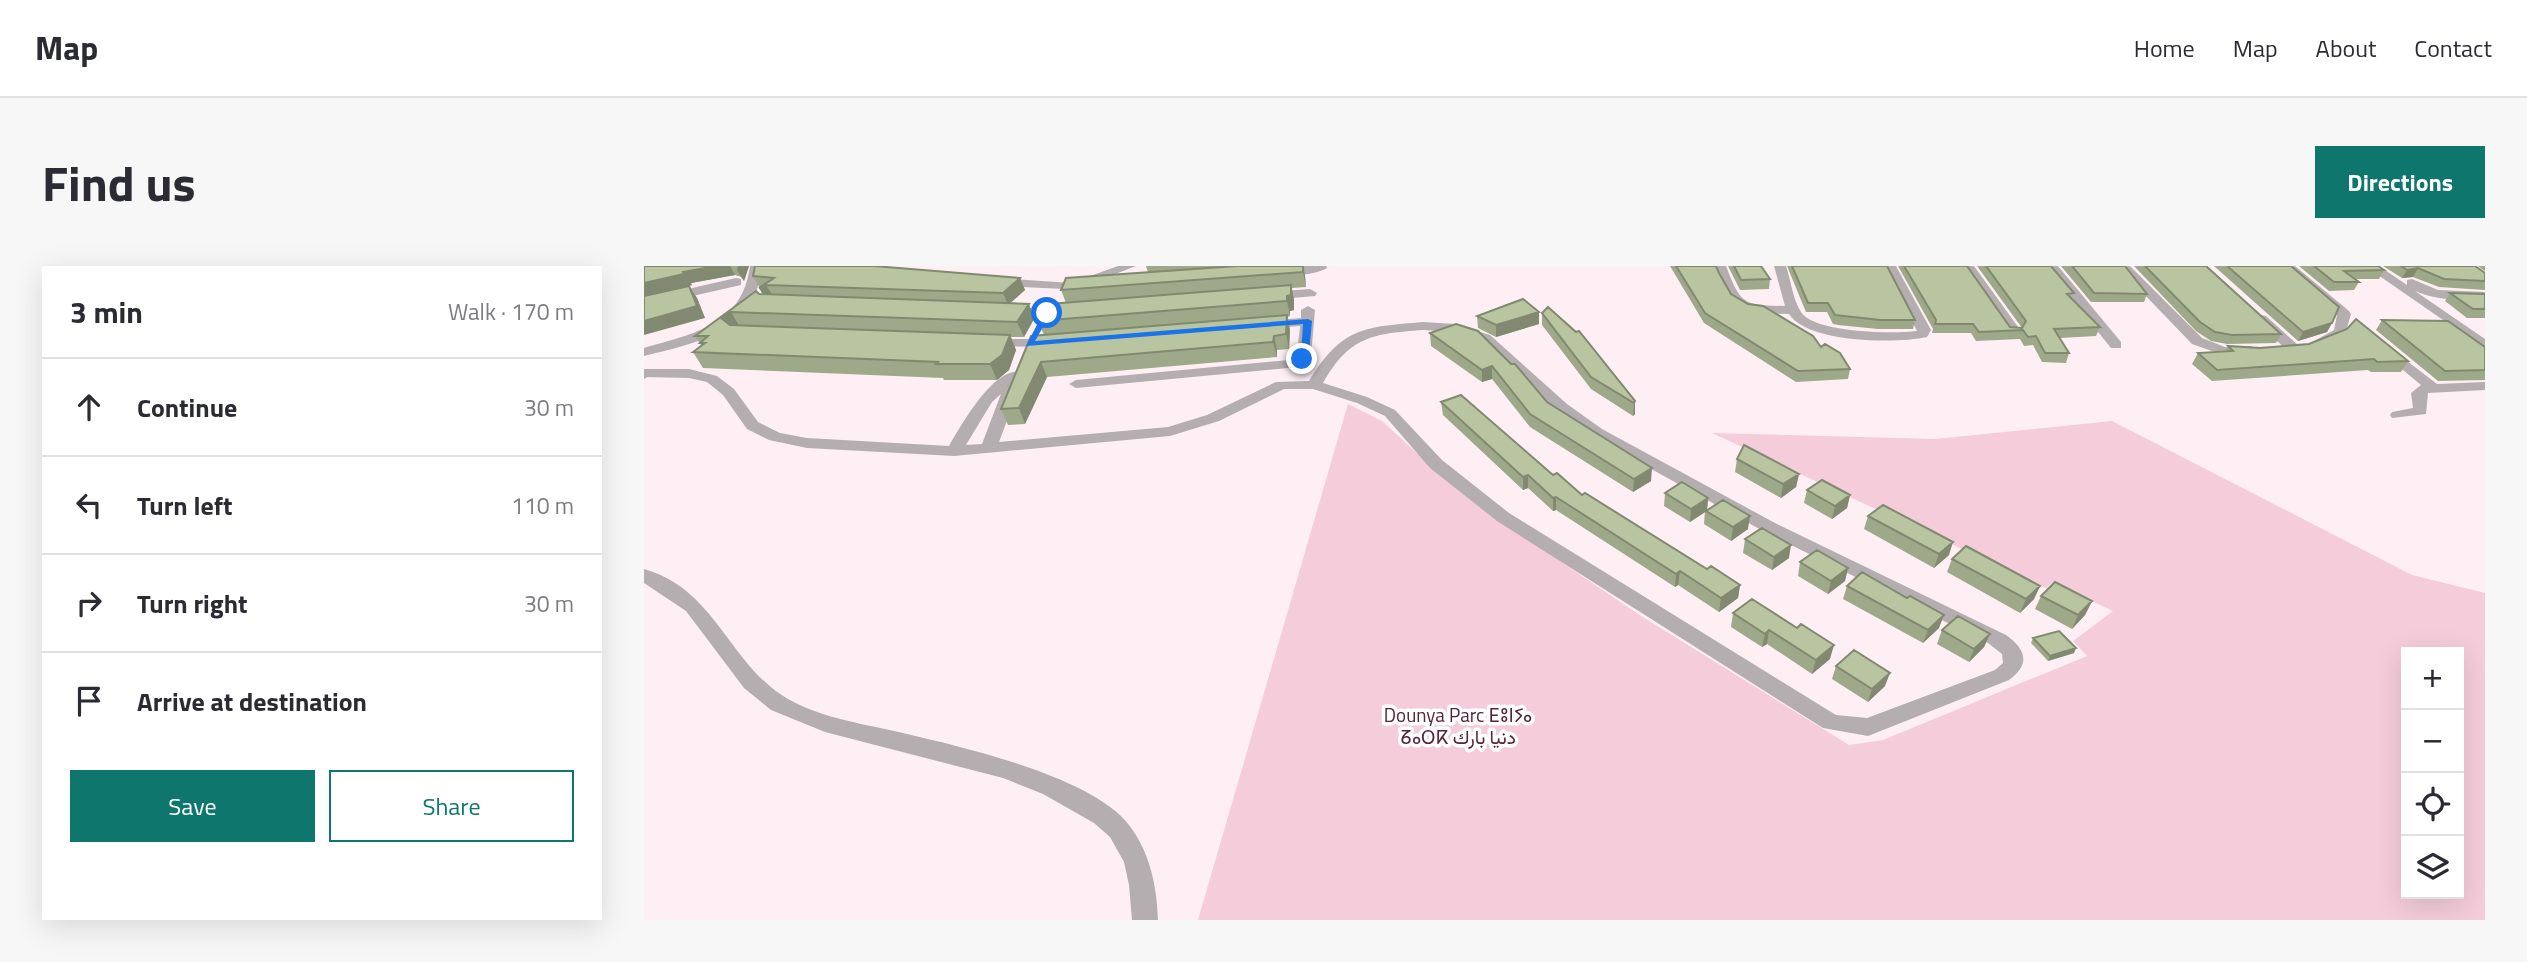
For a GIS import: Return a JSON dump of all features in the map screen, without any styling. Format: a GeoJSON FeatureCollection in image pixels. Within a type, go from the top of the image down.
{"type":"FeatureCollection","features":[{"type":"Feature","properties":{"kind":"street"},"geometry":{"type":"LineString","coordinates":[[644,352],[718,328],[738,311],[750,294],[756,266]]}},
{"type":"Feature","properties":{"kind":"street"},"geometry":{"type":"LineString","coordinates":[[988,449],[1022,359],[1047,313],[1066,287],[1129,266]]}},
{"type":"Feature","properties":{"kind":"street"},"geometry":{"type":"LineString","coordinates":[[1720,266],[1733,297],[1739,302],[1755,307],[1794,310]]}},
{"type":"Feature","properties":{"kind":"street"},"geometry":{"type":"LineString","coordinates":[[1780,266],[1794,310],[1802,322],[1824,330],[1908,336],[1922,334],[1924,330],[1890,266]]}},
{"type":"Feature","properties":{"kind":"street"},"geometry":{"type":"LineString","coordinates":[[1968,266],[2014,331]]}},
{"type":"Feature","properties":{"kind":"street"},"geometry":{"type":"LineString","coordinates":[[2051,266],[2116,345]]}},
{"type":"Feature","properties":{"kind":"street"},"geometry":{"type":"LineString","coordinates":[[2123,266],[2202,345],[2230,351],[2293,348],[2334,338],[2349,318],[2287,266]]}},
{"type":"Feature","properties":{"kind":"street"},"geometry":{"type":"LineString","coordinates":[[2371,266],[2485,345]]}},
{"type":"Feature","properties":{"kind":"street"},"geometry":{"type":"LineString","coordinates":[[2378,266],[2392,268],[2418,287],[2435,294],[2485,296]]}},
{"type":"Feature","properties":{"kind":"street"},"geometry":{"type":"LineString","coordinates":[[1268,272],[1322,267]]}},
{"type":"Feature","properties":{"kind":"street"},"geometry":{"type":"LineString","coordinates":[[1076,384],[1293,365],[1304,356],[1310,293],[1322,267]]}},
{"type":"Feature","properties":{"kind":"street"},"geometry":{"type":"LineString","coordinates":[[984,280],[1066,287],[1120,283]]}},
{"type":"Feature","properties":{"kind":"street"},"geometry":{"type":"LineString","coordinates":[[644,303],[736,282]]}},
{"type":"Feature","properties":{"kind":"street"},"geometry":{"type":"LineString","coordinates":[[1256,297],[1310,293]]}},
{"type":"Feature","properties":{"kind":"street"},"geometry":{"type":"LineString","coordinates":[[992,311],[1083,312]]}},
{"type":"Feature","properties":{"kind":"street"},"geometry":{"type":"LineString","coordinates":[[2253,311],[2293,348]]}},
{"type":"Feature","properties":{"kind":"street"},"geometry":{"type":"LineString","coordinates":[[1242,327],[1308,321]]}},
{"type":"Feature","properties":{"kind":"street"},"geometry":{"type":"LineString","coordinates":[[645,374],[688,374],[714,380],[728,391],[749,422],[763,432],[784,439],[807,443],[954,451],[1170,431],[1213,418],[1281,385],[1314,385],[1362,400],[1390,413],[1436,464],[1503,517],[1831,722],[1868,727],[2002,675],[2013,667],[2014,661],[2009,648],[1995,638],[1769,527],[1678,480],[1596,432],[1562,407],[1503,352],[1471,332],[1447,326],[1423,326],[1362,334],[1344,342],[1330,356],[1314,385]]}},
{"type":"Feature","properties":{"kind":"street"},"geometry":{"type":"LineString","coordinates":[[2374,339],[2433,388]]}},
{"type":"Feature","properties":{"kind":"street"},"geometry":{"type":"LineString","coordinates":[[978,342],[1022,359]]}},
{"type":"Feature","properties":{"kind":"street"},"geometry":{"type":"LineString","coordinates":[[954,451],[986,399],[1022,359],[1070,342]]}},
{"type":"Feature","properties":{"kind":"street"},"geometry":{"type":"LineString","coordinates":[[2398,415],[2421,411],[2419,393],[2424,389],[2485,386]]}},
{"type":"Feature","properties":{"kind":"street"},"geometry":{"type":"LineString","coordinates":[[649,582],[691,603],[751,684],[780,705],[817,721],[948,752],[1008,770],[1086,805],[1118,829],[1127,844],[1135,861],[1145,898],[1145,920]]}},
{"type":"Feature","properties":{"kind":"green space","name":"Dounya Parc ⴹⵓⵏⵢⴰ ⵒⴰⵔⴽ دنيا بارك"},"geometry":{"type":"Polygon","coordinates":[[[1348,404],[1382,421],[1498,519],[1638,614],[1849,745],[1883,740],[2087,656],[2073,641],[2113,611],[2052,583],[2046,588],[1712,433],[1935,439],[2112,421],[2412,575],[2485,593],[2485,920],[1198,920],[1348,404]]]}},
{"type":"Feature","properties":{"kind":"building"},"geometry":{"type":"Polygon","coordinates":[[[644,266],[716,266],[644,283],[644,266]]]}},
{"type":"Feature","properties":{"kind":"building"},"geometry":{"type":"Polygon","coordinates":[[[755,266],[874,266],[1020,278],[1003,293],[766,285],[759,288],[774,278],[753,276],[755,266]]]}},
{"type":"Feature","properties":{"kind":"building"},"geometry":{"type":"Polygon","coordinates":[[[1237,266],[1303,266],[1303,272],[1061,290],[1066,278],[1237,266]]]}},
{"type":"Feature","properties":{"kind":"building"},"geometry":{"type":"Polygon","coordinates":[[[1676,266],[1716,266],[1731,294],[1748,304],[1763,306],[1813,336],[1821,347],[1825,344],[1840,353],[1850,369],[1798,371],[1705,313],[1676,266]]]}},
{"type":"Feature","properties":{"kind":"building"},"geometry":{"type":"Polygon","coordinates":[[[1734,266],[1761,266],[1770,279],[1741,280],[1734,266]]]}},
{"type":"Feature","properties":{"kind":"building"},"geometry":{"type":"Polygon","coordinates":[[[1792,266],[1887,266],[1915,320],[1880,320],[1835,315],[1828,303],[1808,303],[1792,266]]]}},
{"type":"Feature","properties":{"kind":"building"},"geometry":{"type":"Polygon","coordinates":[[[1904,266],[1967,266],[2010,327],[2022,328],[2026,321],[1986,266],[2051,266],[2074,293],[2067,294],[2100,327],[2054,329],[2069,353],[2045,353],[2036,336],[2028,337],[2023,330],[1979,332],[1973,324],[1935,324],[1936,320],[1904,266]]]}},
{"type":"Feature","properties":{"kind":"building"},"geometry":{"type":"Polygon","coordinates":[[[2072,266],[2125,266],[2147,294],[2094,293],[2072,266]]]}},
{"type":"Feature","properties":{"kind":"building"},"geometry":{"type":"Polygon","coordinates":[[[2145,266],[2206,266],[2281,334],[2232,335],[2215,332],[2200,322],[2145,266]]]}},
{"type":"Feature","properties":{"kind":"building"},"geometry":{"type":"Polygon","coordinates":[[[2227,266],[2291,266],[2339,307],[2332,323],[2303,332],[2227,266]]]}},
{"type":"Feature","properties":{"kind":"building"},"geometry":{"type":"Polygon","coordinates":[[[2314,266],[2378,266],[2384,270],[2344,271],[2359,282],[2334,282],[2314,266]]]}},
{"type":"Feature","properties":{"kind":"building"},"geometry":{"type":"Polygon","coordinates":[[[2401,266],[2475,266],[2485,273],[2485,281],[2444,279],[2418,268],[2407,270],[2401,266]]]}},
{"type":"Feature","properties":{"kind":"building"},"geometry":{"type":"Polygon","coordinates":[[[1291,285],[1291,295],[1287,296],[1287,301],[1038,321],[1049,304],[1291,285]]]}},
{"type":"Feature","properties":{"kind":"building"},"geometry":{"type":"Polygon","coordinates":[[[689,286],[697,306],[644,321],[644,296],[689,286]]]}},
{"type":"Feature","properties":{"kind":"building"},"geometry":{"type":"Polygon","coordinates":[[[756,291],[759,294],[1029,304],[1017,322],[731,312],[721,318],[730,325],[1010,335],[1002,355],[990,364],[936,364],[938,362],[693,352],[705,343],[700,343],[708,336],[695,336],[756,291]]]}},
{"type":"Feature","properties":{"kind":"building"},"geometry":{"type":"Polygon","coordinates":[[[2450,293],[2485,294],[2485,309],[2473,309],[2450,293]]]}},
{"type":"Feature","properties":{"kind":"building"},"geometry":{"type":"Polygon","coordinates":[[[1523,299],[1539,312],[1496,325],[1477,316],[1523,299]]]}},
{"type":"Feature","properties":{"kind":"building"},"geometry":{"type":"Polygon","coordinates":[[[1548,307],[1576,332],[1579,331],[1634,403],[1591,377],[1542,313],[1548,307]]]}},
{"type":"Feature","properties":{"kind":"building"},"geometry":{"type":"Polygon","coordinates":[[[1287,315],[1286,334],[1274,336],[1273,342],[1041,362],[1019,408],[1001,409],[1031,336],[1287,315]]]}},
{"type":"Feature","properties":{"kind":"building"},"geometry":{"type":"Polygon","coordinates":[[[2356,319],[2408,361],[2377,362],[2374,359],[2217,370],[2198,353],[2233,351],[2228,346],[2260,348],[2309,344],[2347,329],[2356,319]]]}},
{"type":"Feature","properties":{"kind":"building"},"geometry":{"type":"Polygon","coordinates":[[[2382,320],[2448,321],[2485,347],[2485,370],[2445,371],[2382,320]]]}},
{"type":"Feature","properties":{"kind":"building"},"geometry":{"type":"Polygon","coordinates":[[[1456,324],[1478,331],[1511,364],[1515,364],[1547,402],[1652,468],[1634,479],[1530,414],[1492,366],[1482,370],[1430,333],[1456,324]]]}},
{"type":"Feature","properties":{"kind":"building"},"geometry":{"type":"Polygon","coordinates":[[[1461,395],[1553,475],[1557,473],[1582,495],[1585,493],[1707,569],[1711,566],[1740,585],[1721,598],[1680,571],[1676,574],[1556,497],[1553,498],[1528,475],[1523,477],[1441,402],[1461,395]]]}},
{"type":"Feature","properties":{"kind":"building"},"geometry":{"type":"Polygon","coordinates":[[[1744,445],[1799,474],[1783,484],[1737,459],[1744,445]]]}},
{"type":"Feature","properties":{"kind":"building"},"geometry":{"type":"Polygon","coordinates":[[[1822,480],[1850,495],[1835,506],[1807,490],[1822,480]]]}},
{"type":"Feature","properties":{"kind":"building"},"geometry":{"type":"Polygon","coordinates":[[[1682,482],[1708,498],[1691,509],[1665,493],[1682,482]]]}},
{"type":"Feature","properties":{"kind":"building"},"geometry":{"type":"Polygon","coordinates":[[[1723,500],[1750,516],[1733,527],[1706,511],[1723,500]]]}},
{"type":"Feature","properties":{"kind":"building"},"geometry":{"type":"Polygon","coordinates":[[[1883,505],[1953,542],[1939,554],[1868,516],[1883,505]]]}},
{"type":"Feature","properties":{"kind":"building"},"geometry":{"type":"Polygon","coordinates":[[[1762,528],[1791,545],[1774,557],[1745,539],[1762,528]]]}},
{"type":"Feature","properties":{"kind":"building"},"geometry":{"type":"Polygon","coordinates":[[[1966,546],[2040,586],[2026,599],[1952,559],[1966,546]]]}},
{"type":"Feature","properties":{"kind":"building"},"geometry":{"type":"Polygon","coordinates":[[[1817,550],[1848,568],[1831,581],[1800,562],[1817,550]]]}},
{"type":"Feature","properties":{"kind":"building"},"geometry":{"type":"Polygon","coordinates":[[[1862,572],[1907,598],[1910,596],[1944,615],[1928,630],[1847,586],[1862,572]]]}},
{"type":"Feature","properties":{"kind":"building"},"geometry":{"type":"Polygon","coordinates":[[[2055,582],[2092,601],[2078,615],[2041,596],[2055,582]]]}},
{"type":"Feature","properties":{"kind":"building"},"geometry":{"type":"Polygon","coordinates":[[[1752,599],[1797,628],[1801,624],[1834,645],[1816,660],[1769,630],[1765,634],[1733,613],[1752,599]]]}},
{"type":"Feature","properties":{"kind":"building"},"geometry":{"type":"Polygon","coordinates":[[[1958,616],[1990,634],[1974,649],[1942,630],[1958,616]]]}},
{"type":"Feature","properties":{"kind":"building"},"geometry":{"type":"Polygon","coordinates":[[[2059,631],[2076,648],[2050,656],[2033,638],[2059,631]]]}},
{"type":"Feature","properties":{"kind":"building"},"geometry":{"type":"Polygon","coordinates":[[[1854,650],[1890,673],[1872,689],[1836,666],[1854,650]]]}},
{"type":"Feature","properties":{"kind":"route"},"geometry":{"type":"LineString","coordinates":[[1047,313],[1029,344],[1308,321],[1302,359]]}}]}
